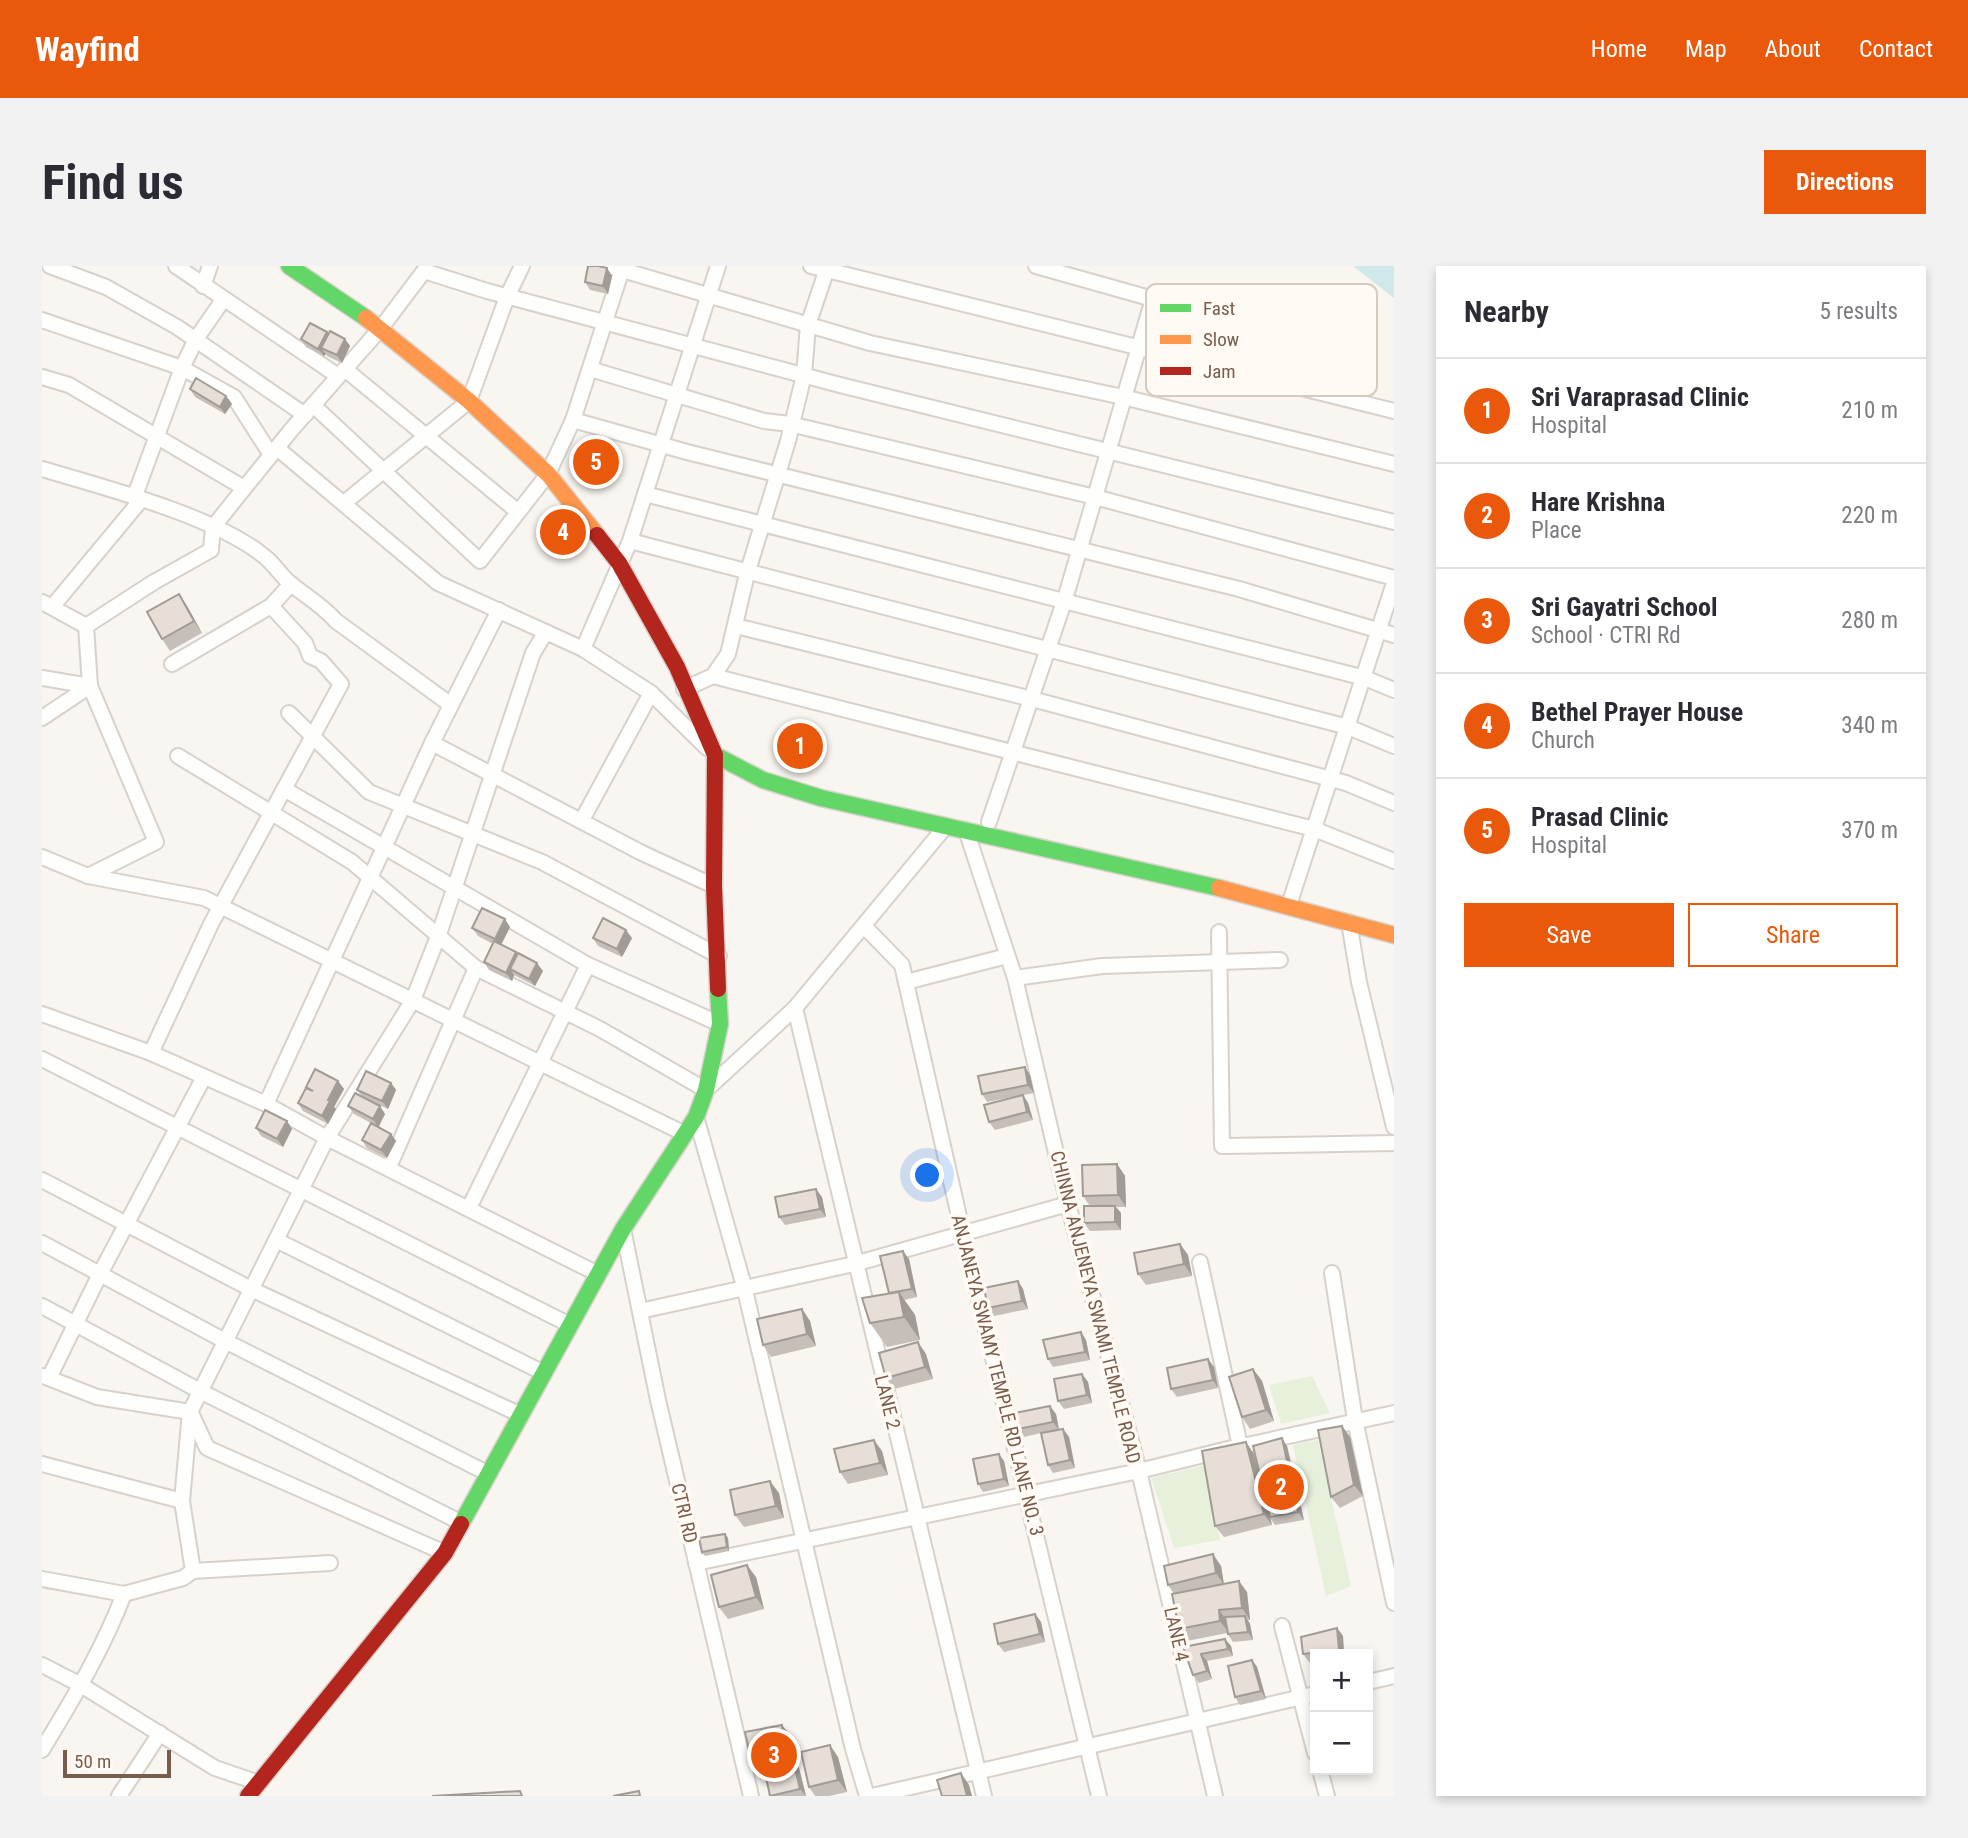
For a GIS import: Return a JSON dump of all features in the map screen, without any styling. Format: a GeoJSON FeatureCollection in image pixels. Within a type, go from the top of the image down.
{"type":"FeatureCollection","features":[{"type":"Feature","properties":{"kind":"street"},"geometry":{"type":"LineString","coordinates":[[50,266],[106,287],[196,339],[309,410],[383,470],[480,561],[548,474],[573,420],[605,322],[618,267],[870,343],[1124,397],[1394,464]]}},
{"type":"Feature","properties":{"kind":"street"},"geometry":{"type":"LineString","coordinates":[[176,266],[223,300],[342,373],[425,435],[517,511]]}},
{"type":"Feature","properties":{"kind":"street"},"geometry":{"type":"LineString","coordinates":[[203,286],[210,266]]}},
{"type":"Feature","properties":{"kind":"street"},"geometry":{"type":"LineString","coordinates":[[248,1796],[445,1553],[623,1229],[696,1117],[706,1090],[719,1024],[715,755],[684,689],[677,667],[619,563],[548,474],[469,401],[381,328],[289,266]]}},
{"type":"Feature","properties":{"kind":"street"},"geometry":{"type":"LineString","coordinates":[[344,503],[469,401],[507,297],[522,266]]}},
{"type":"Feature","properties":{"kind":"street"},"geometry":{"type":"LineString","coordinates":[[583,649],[630,541],[718,266]]}},
{"type":"Feature","properties":{"kind":"street"},"geometry":{"type":"LineString","coordinates":[[811,266],[1146,349]]}},
{"type":"Feature","properties":{"kind":"street"},"geometry":{"type":"LineString","coordinates":[[1036,266],[1146,297]]}},
{"type":"Feature","properties":{"kind":"street"},"geometry":{"type":"LineString","coordinates":[[684,689],[713,676],[729,654],[747,574],[775,474],[788,441],[802,375],[808,325],[827,268]]}},
{"type":"Feature","properties":{"kind":"street"},"geometry":{"type":"LineString","coordinates":[[86,626],[154,582],[211,550],[213,527],[309,410],[381,328],[424,269],[507,297],[802,375],[1394,522]]}},
{"type":"Feature","properties":{"kind":"street"},"geometry":{"type":"LineString","coordinates":[[86,626],[47,605],[137,499],[182,368],[196,339],[223,300]]}},
{"type":"Feature","properties":{"kind":"street"},"geometry":{"type":"LineString","coordinates":[[42,320],[182,368],[234,397],[274,452],[344,503],[439,583],[583,649],[651,693],[715,755],[748,775],[966,830],[1394,922]]}},
{"type":"Feature","properties":{"kind":"street"},"geometry":{"type":"LineString","coordinates":[[989,822],[1065,599],[1146,325]]}},
{"type":"Feature","properties":{"kind":"street"},"geometry":{"type":"LineString","coordinates":[[590,369],[764,421],[790,424],[1095,497],[1394,580],[1365,678],[1291,899]]}},
{"type":"Feature","properties":{"kind":"street"},"geometry":{"type":"LineString","coordinates":[[42,377],[69,385],[244,488]]}},
{"type":"Feature","properties":{"kind":"street"},"geometry":{"type":"LineString","coordinates":[[1334,396],[1394,411]]}},
{"type":"Feature","properties":{"kind":"street"},"geometry":{"type":"LineString","coordinates":[[573,420],[775,474],[1239,589],[1394,635]]}},
{"type":"Feature","properties":{"kind":"street"},"geometry":{"type":"LineString","coordinates":[[42,485],[46,470],[213,527],[265,556],[290,584],[321,604],[336,621],[451,705]]}},
{"type":"Feature","properties":{"kind":"street"},"geometry":{"type":"LineString","coordinates":[[645,494],[1065,599],[1365,678],[1394,690]]}},
{"type":"Feature","properties":{"kind":"street"},"geometry":{"type":"LineString","coordinates":[[630,541],[747,574],[1348,727],[1394,746]]}},
{"type":"Feature","properties":{"kind":"street"},"geometry":{"type":"LineString","coordinates":[[172,664],[271,606],[290,584]]}},
{"type":"Feature","properties":{"kind":"street"},"geometry":{"type":"LineString","coordinates":[[151,1054],[221,906],[341,684],[321,661],[310,656],[305,643],[271,606]]}},
{"type":"Feature","properties":{"kind":"street"},"geometry":{"type":"LineString","coordinates":[[266,1104],[432,743],[499,610]]}},
{"type":"Feature","properties":{"kind":"street"},"geometry":{"type":"LineString","coordinates":[[86,626],[90,686],[156,842],[88,876]]}},
{"type":"Feature","properties":{"kind":"street"},"geometry":{"type":"LineString","coordinates":[[736,626],[1032,699],[1330,780],[1394,803]]}},
{"type":"Feature","properties":{"kind":"street"},"geometry":{"type":"LineString","coordinates":[[193,1571],[182,1501],[190,1412],[327,1138],[413,1000],[455,888],[533,653],[546,632]]}},
{"type":"Feature","properties":{"kind":"street"},"geometry":{"type":"LineString","coordinates":[[713,676],[1014,750],[1314,829],[1394,861]]}},
{"type":"Feature","properties":{"kind":"street"},"geometry":{"type":"LineString","coordinates":[[42,678],[90,686]]}},
{"type":"Feature","properties":{"kind":"street"},"geometry":{"type":"LineString","coordinates":[[42,718],[90,686]]}},
{"type":"Feature","properties":{"kind":"street"},"geometry":{"type":"LineString","coordinates":[[582,820],[651,693]]}},
{"type":"Feature","properties":{"kind":"street"},"geometry":{"type":"LineString","coordinates":[[289,713],[369,792],[542,862],[719,956]]}},
{"type":"Feature","properties":{"kind":"street"},"geometry":{"type":"LineString","coordinates":[[432,743],[494,772],[642,853],[715,886]]}},
{"type":"Feature","properties":{"kind":"street"},"geometry":{"type":"LineString","coordinates":[[715,755],[738,758],[839,786],[1291,899],[1349,922],[1394,935]]}},
{"type":"Feature","properties":{"kind":"street"},"geometry":{"type":"LineString","coordinates":[[178,756],[352,862],[476,968],[565,1012],[706,1090]]}},
{"type":"Feature","properties":{"kind":"street"},"geometry":{"type":"LineString","coordinates":[[284,789],[588,965],[719,1024]]}},
{"type":"Feature","properties":{"kind":"street"},"geometry":{"type":"LineString","coordinates":[[706,1090],[795,1008],[946,825]]}},
{"type":"Feature","properties":{"kind":"street","name":"CHINNA ANJENEYA SWAMI TEMPLE ROAD"},"geometry":{"type":"LineString","coordinates":[[696,1563],[1139,1471],[1068,1204],[1015,978],[966,830]]}},
{"type":"Feature","properties":{"kind":"street"},"geometry":{"type":"LineString","coordinates":[[42,857],[88,876],[204,898],[685,1134]]}},
{"type":"Feature","properties":{"kind":"street"},"geometry":{"type":"LineString","coordinates":[[1349,922],[1359,982],[1394,1127]]}},
{"type":"Feature","properties":{"kind":"street","name":"ANJANEYA SWAMY TEMPLE RD LANE NO. 3"},"geometry":{"type":"LineString","coordinates":[[864,926],[902,965],[963,1234],[1099,1796]]}},
{"type":"Feature","properties":{"kind":"street"},"geometry":{"type":"LineString","coordinates":[[1219,932],[1222,1146],[1394,1143]]}},
{"type":"Feature","properties":{"kind":"street"},"geometry":{"type":"LineString","coordinates":[[906,982],[1007,956]]}},
{"type":"Feature","properties":{"kind":"street"},"geometry":{"type":"LineString","coordinates":[[1015,978],[1102,966],[1280,960]]}},
{"type":"Feature","properties":{"kind":"street"},"geometry":{"type":"LineString","coordinates":[[469,1208],[588,965]]}},
{"type":"Feature","properties":{"kind":"street"},"geometry":{"type":"LineString","coordinates":[[389,1167],[476,968]]}},
{"type":"Feature","properties":{"kind":"street","name":"LANE 2"},"geometry":{"type":"LineString","coordinates":[[795,1008],[854,1264],[985,1796]]}},
{"type":"Feature","properties":{"kind":"street"},"geometry":{"type":"LineString","coordinates":[[42,1014],[151,1054],[266,1104],[327,1138],[598,1274]]}},
{"type":"Feature","properties":{"kind":"street"},"geometry":{"type":"LineString","coordinates":[[43,1061],[570,1325]]}},
{"type":"Feature","properties":{"kind":"street"},"geometry":{"type":"LineString","coordinates":[[190,1412],[97,1396],[45,1377],[204,1077]]}},
{"type":"Feature","properties":{"kind":"street"},"geometry":{"type":"LineString","coordinates":[[696,1117],[744,1286],[806,1539],[853,1749],[870,1796],[979,1774],[1197,1719],[1310,1695]]}},
{"type":"Feature","properties":{"kind":"street"},"geometry":{"type":"LineString","coordinates":[[42,1180],[251,1289],[521,1415]]}},
{"type":"Feature","properties":{"kind":"street"},"geometry":{"type":"LineString","coordinates":[[640,1311],[744,1286],[854,1264],[1068,1204]]}},
{"type":"Feature","properties":{"kind":"street","name":"CTRI RD"},"geometry":{"type":"LineString","coordinates":[[623,1229],[696,1563],[751,1796]]}},
{"type":"Feature","properties":{"kind":"street"},"geometry":{"type":"LineString","coordinates":[[276,1240],[544,1373]]}},
{"type":"Feature","properties":{"kind":"street"},"geometry":{"type":"LineString","coordinates":[[42,1243],[225,1341],[488,1474]]}},
{"type":"Feature","properties":{"kind":"street"},"geometry":{"type":"LineString","coordinates":[[1200,1262],[1238,1447]]}},
{"type":"Feature","properties":{"kind":"street"},"geometry":{"type":"LineString","coordinates":[[1332,1273],[1355,1420],[1394,1603]]}},
{"type":"Feature","properties":{"kind":"street"},"geometry":{"type":"LineString","coordinates":[[42,1306],[200,1391],[462,1523]]}},
{"type":"Feature","properties":{"kind":"street"},"geometry":{"type":"LineString","coordinates":[[190,1412],[207,1448],[445,1553]]}},
{"type":"Feature","properties":{"kind":"street"},"geometry":{"type":"LineString","coordinates":[[1139,1471],[1394,1413]]}},
{"type":"Feature","properties":{"kind":"street"},"geometry":{"type":"LineString","coordinates":[[42,1464],[182,1501]]}},
{"type":"Feature","properties":{"kind":"street","name":"LANE 4"},"geometry":{"type":"LineString","coordinates":[[1139,1471],[1215,1796]]}},
{"type":"Feature","properties":{"kind":"street"},"geometry":{"type":"LineString","coordinates":[[42,1580],[124,1594],[183,1578],[193,1571],[330,1563]]}},
{"type":"Feature","properties":{"kind":"street"},"geometry":{"type":"LineString","coordinates":[[42,1749],[111,1629],[124,1594]]}},
{"type":"Feature","properties":{"kind":"street"},"geometry":{"type":"LineString","coordinates":[[1282,1626],[1310,1734]]}},
{"type":"Feature","properties":{"kind":"street"},"geometry":{"type":"LineString","coordinates":[[42,1665],[81,1685],[215,1768],[259,1783]]}},
{"type":"Feature","properties":{"kind":"street"},"geometry":{"type":"LineString","coordinates":[[1373,1681],[1394,1676]]}},
{"type":"Feature","properties":{"kind":"street"},"geometry":{"type":"LineString","coordinates":[[119,1796],[160,1733]]}},
{"type":"Feature","properties":{"kind":"street"},"geometry":{"type":"LineString","coordinates":[[1321,1775],[1327,1796]]}},
{"type":"Feature","properties":{"kind":"green space"},"geometry":{"type":"Polygon","coordinates":[[[1312,1376],[1330,1413],[1281,1424],[1269,1385],[1312,1376]]]}},
{"type":"Feature","properties":{"kind":"green space"},"geometry":{"type":"Polygon","coordinates":[[[1318,1440],[1351,1586],[1326,1596],[1293,1445],[1318,1440]]]}},
{"type":"Feature","properties":{"kind":"green space"},"geometry":{"type":"Polygon","coordinates":[[[1206,1465],[1220,1540],[1174,1548],[1151,1478],[1206,1465]]]}},
{"type":"Feature","properties":{"kind":"water"},"geometry":{"type":"Polygon","coordinates":[[[1353,266],[1394,266],[1394,298],[1353,266]]]}},
{"type":"Feature","properties":{"kind":"building"},"geometry":{"type":"Polygon","coordinates":[[[588,266],[607,268],[603,286],[585,282],[588,266]]]}},
{"type":"Feature","properties":{"kind":"building"},"geometry":{"type":"Polygon","coordinates":[[[310,323],[327,332],[318,349],[301,339],[310,323]]]}},
{"type":"Feature","properties":{"kind":"building"},"geometry":{"type":"Polygon","coordinates":[[[330,331],[345,339],[337,355],[321,348],[330,331]]]}},
{"type":"Feature","properties":{"kind":"building"},"geometry":{"type":"Polygon","coordinates":[[[196,378],[226,396],[220,407],[190,389],[196,378]]]}},
{"type":"Feature","properties":{"kind":"building"},"geometry":{"type":"Polygon","coordinates":[[[179,594],[194,621],[162,639],[147,612],[179,594]]]}},
{"type":"Feature","properties":{"kind":"building"},"geometry":{"type":"Polygon","coordinates":[[[482,908],[505,919],[495,939],[472,928],[482,908]]]}},
{"type":"Feature","properties":{"kind":"building"},"geometry":{"type":"Polygon","coordinates":[[[603,918],[626,930],[617,949],[593,938],[603,918]]]}},
{"type":"Feature","properties":{"kind":"building"},"geometry":{"type":"Polygon","coordinates":[[[494,941],[516,952],[506,973],[484,962],[494,941]]]}},
{"type":"Feature","properties":{"kind":"building"},"geometry":{"type":"Polygon","coordinates":[[[518,953],[537,963],[529,979],[510,969],[518,953]]]}},
{"type":"Feature","properties":{"kind":"building"},"geometry":{"type":"Polygon","coordinates":[[[1025,1067],[1028,1085],[982,1094],[978,1076],[1025,1067]]]}},
{"type":"Feature","properties":{"kind":"building"},"geometry":{"type":"Polygon","coordinates":[[[315,1069],[338,1081],[322,1116],[298,1103],[306,1088],[313,1091],[306,1087],[315,1069]]]}},
{"type":"Feature","properties":{"kind":"building"},"geometry":{"type":"Polygon","coordinates":[[[366,1071],[391,1083],[382,1101],[357,1090],[366,1071]]]}},
{"type":"Feature","properties":{"kind":"building"},"geometry":{"type":"Polygon","coordinates":[[[355,1093],[380,1106],[373,1119],[348,1106],[355,1093]]]}},
{"type":"Feature","properties":{"kind":"building"},"geometry":{"type":"Polygon","coordinates":[[[1023,1095],[1027,1112],[989,1122],[984,1105],[1023,1095]]]}},
{"type":"Feature","properties":{"kind":"building"},"geometry":{"type":"Polygon","coordinates":[[[265,1110],[287,1121],[277,1139],[256,1128],[265,1110]]]}},
{"type":"Feature","properties":{"kind":"building"},"geometry":{"type":"Polygon","coordinates":[[[371,1123],[391,1134],[381,1150],[362,1140],[371,1123]]]}},
{"type":"Feature","properties":{"kind":"building"},"geometry":{"type":"Polygon","coordinates":[[[1117,1164],[1118,1195],[1083,1196],[1082,1165],[1117,1164]]]}},
{"type":"Feature","properties":{"kind":"building"},"geometry":{"type":"Polygon","coordinates":[[[816,1189],[820,1209],[779,1217],[775,1197],[816,1189]]]}},
{"type":"Feature","properties":{"kind":"building"},"geometry":{"type":"Polygon","coordinates":[[[1084,1206],[1115,1206],[1115,1222],[1084,1223],[1084,1206]]]}},
{"type":"Feature","properties":{"kind":"building"},"geometry":{"type":"Polygon","coordinates":[[[1180,1244],[1184,1264],[1138,1274],[1134,1253],[1180,1244]]]}},
{"type":"Feature","properties":{"kind":"building"},"geometry":{"type":"Polygon","coordinates":[[[903,1251],[912,1289],[889,1293],[880,1256],[903,1251]]]}},
{"type":"Feature","properties":{"kind":"building"},"geometry":{"type":"Polygon","coordinates":[[[1018,1281],[1022,1301],[988,1308],[984,1288],[1018,1281]]]}},
{"type":"Feature","properties":{"kind":"building"},"geometry":{"type":"Polygon","coordinates":[[[899,1292],[904,1317],[870,1323],[862,1298],[899,1292]]]}},
{"type":"Feature","properties":{"kind":"building"},"geometry":{"type":"Polygon","coordinates":[[[802,1309],[807,1334],[763,1345],[757,1319],[802,1309]]]}},
{"type":"Feature","properties":{"kind":"building"},"geometry":{"type":"Polygon","coordinates":[[[1081,1332],[1085,1352],[1048,1359],[1043,1340],[1081,1332]]]}},
{"type":"Feature","properties":{"kind":"building"},"geometry":{"type":"Polygon","coordinates":[[[918,1342],[925,1367],[886,1378],[879,1353],[918,1342]]]}},
{"type":"Feature","properties":{"kind":"building"},"geometry":{"type":"Polygon","coordinates":[[[1208,1359],[1213,1380],[1171,1389],[1167,1368],[1208,1359]]]}},
{"type":"Feature","properties":{"kind":"building"},"geometry":{"type":"Polygon","coordinates":[[[1253,1369],[1266,1410],[1242,1417],[1229,1377],[1253,1369]]]}},
{"type":"Feature","properties":{"kind":"building"},"geometry":{"type":"Polygon","coordinates":[[[1082,1374],[1087,1395],[1058,1401],[1054,1379],[1082,1374]]]}},
{"type":"Feature","properties":{"kind":"building"},"geometry":{"type":"Polygon","coordinates":[[[1050,1406],[1053,1422],[1018,1429],[1015,1413],[1050,1406]]]}},
{"type":"Feature","properties":{"kind":"building"},"geometry":{"type":"Polygon","coordinates":[[[1342,1426],[1354,1485],[1331,1497],[1318,1430],[1342,1426]]]}},
{"type":"Feature","properties":{"kind":"building"},"geometry":{"type":"Polygon","coordinates":[[[1063,1429],[1070,1460],[1048,1465],[1041,1433],[1063,1429]]]}},
{"type":"Feature","properties":{"kind":"building"},"geometry":{"type":"Polygon","coordinates":[[[1282,1438],[1298,1512],[1270,1517],[1253,1446],[1282,1438]]]}},
{"type":"Feature","properties":{"kind":"building"},"geometry":{"type":"Polygon","coordinates":[[[874,1440],[880,1463],[840,1472],[834,1449],[874,1440]]]}},
{"type":"Feature","properties":{"kind":"building"},"geometry":{"type":"Polygon","coordinates":[[[1246,1442],[1264,1514],[1215,1526],[1202,1451],[1246,1442]]]}},
{"type":"Feature","properties":{"kind":"building"},"geometry":{"type":"Polygon","coordinates":[[[999,1454],[1004,1479],[978,1484],[973,1459],[999,1454]]]}},
{"type":"Feature","properties":{"kind":"building"},"geometry":{"type":"Polygon","coordinates":[[[770,1481],[776,1506],[735,1515],[730,1490],[770,1481]]]}},
{"type":"Feature","properties":{"kind":"building"},"geometry":{"type":"Polygon","coordinates":[[[725,1534],[727,1547],[702,1552],[699,1538],[725,1534]]]}},
{"type":"Feature","properties":{"kind":"building"},"geometry":{"type":"Polygon","coordinates":[[[1213,1554],[1216,1573],[1168,1585],[1164,1566],[1213,1554]]]}},
{"type":"Feature","properties":{"kind":"building"},"geometry":{"type":"Polygon","coordinates":[[[747,1565],[756,1597],[719,1607],[711,1575],[747,1565]]]}},
{"type":"Feature","properties":{"kind":"building"},"geometry":{"type":"Polygon","coordinates":[[[1239,1581],[1242,1608],[1219,1610],[1220,1621],[1179,1629],[1172,1594],[1239,1581]]]}},
{"type":"Feature","properties":{"kind":"building"},"geometry":{"type":"Polygon","coordinates":[[[1035,1614],[1040,1634],[998,1644],[994,1624],[1035,1614]]]}},
{"type":"Feature","properties":{"kind":"building"},"geometry":{"type":"Polygon","coordinates":[[[1245,1616],[1248,1632],[1228,1634],[1225,1617],[1245,1616]]]}},
{"type":"Feature","properties":{"kind":"building"},"geometry":{"type":"Polygon","coordinates":[[[1337,1628],[1339,1649],[1310,1649],[1310,1653],[1303,1654],[1301,1637],[1337,1628]]]}},
{"type":"Feature","properties":{"kind":"building"},"geometry":{"type":"Polygon","coordinates":[[[1225,1639],[1228,1649],[1201,1654],[1207,1671],[1193,1675],[1183,1647],[1225,1639]]]}},
{"type":"Feature","properties":{"kind":"building"},"geometry":{"type":"Polygon","coordinates":[[[1252,1660],[1261,1691],[1235,1697],[1228,1666],[1252,1660]]]}},
{"type":"Feature","properties":{"kind":"building"},"geometry":{"type":"Polygon","coordinates":[[[782,1725],[785,1755],[752,1764],[745,1732],[782,1725]]]}},
{"type":"Feature","properties":{"kind":"building"},"geometry":{"type":"Polygon","coordinates":[[[830,1745],[838,1780],[809,1787],[801,1752],[830,1745]]]}},
{"type":"Feature","properties":{"kind":"building"},"geometry":{"type":"Polygon","coordinates":[[[793,1760],[800,1789],[770,1796],[764,1768],[793,1760]]]}},
{"type":"Feature","properties":{"kind":"building"},"geometry":{"type":"Polygon","coordinates":[[[961,1773],[967,1796],[942,1796],[937,1780],[961,1773]]]}},
{"type":"Feature","properties":{"kind":"building"},"geometry":{"type":"Polygon","coordinates":[[[520,1791],[522,1796],[432,1796],[520,1791]]]}},
{"type":"Feature","properties":{"kind":"building"},"geometry":{"type":"Polygon","coordinates":[[[639,1791],[640,1796],[613,1796],[639,1791]]]}},
{"type":"Feature","properties":{"kind":"traffic: fast"},"geometry":{"type":"LineString","coordinates":[[289,266],[366,318]]}},
{"type":"Feature","properties":{"kind":"traffic: fast"},"geometry":{"type":"LineString","coordinates":[[715,755],[763,780],[821,798],[1219,888]]}},
{"type":"Feature","properties":{"kind":"traffic: fast"},"geometry":{"type":"LineString","coordinates":[[461,1524],[623,1229],[696,1117],[706,1090],[720,1024],[718,989]]}},
{"type":"Feature","properties":{"kind":"traffic: slow"},"geometry":{"type":"LineString","coordinates":[[366,318],[469,401],[548,474],[597,535]]}},
{"type":"Feature","properties":{"kind":"traffic: slow"},"geometry":{"type":"LineString","coordinates":[[1219,888],[1394,935]]}},
{"type":"Feature","properties":{"kind":"traffic: jam"},"geometry":{"type":"LineString","coordinates":[[597,535],[619,563],[677,667],[715,755],[714,886],[718,989]]}},
{"type":"Feature","properties":{"kind":"traffic: jam"},"geometry":{"type":"LineString","coordinates":[[248,1796],[445,1553],[461,1524]]}},
{"type":"Feature","properties":{"kind":"place","name":"Prasad Clinic"},"geometry":{"type":"Point","coordinates":[596,462]}},
{"type":"Feature","properties":{"kind":"place","name":"Bethel Prayer House"},"geometry":{"type":"Point","coordinates":[563,532]}},
{"type":"Feature","properties":{"kind":"place","name":"Sri Varaprasad Clinic"},"geometry":{"type":"Point","coordinates":[800,746]}},
{"type":"Feature","properties":{"kind":"place","name":"Hare Krishna"},"geometry":{"type":"Point","coordinates":[1281,1487]}},
{"type":"Feature","properties":{"kind":"place","name":"Sri Gayatri School"},"geometry":{"type":"Point","coordinates":[774,1755]}}]}
